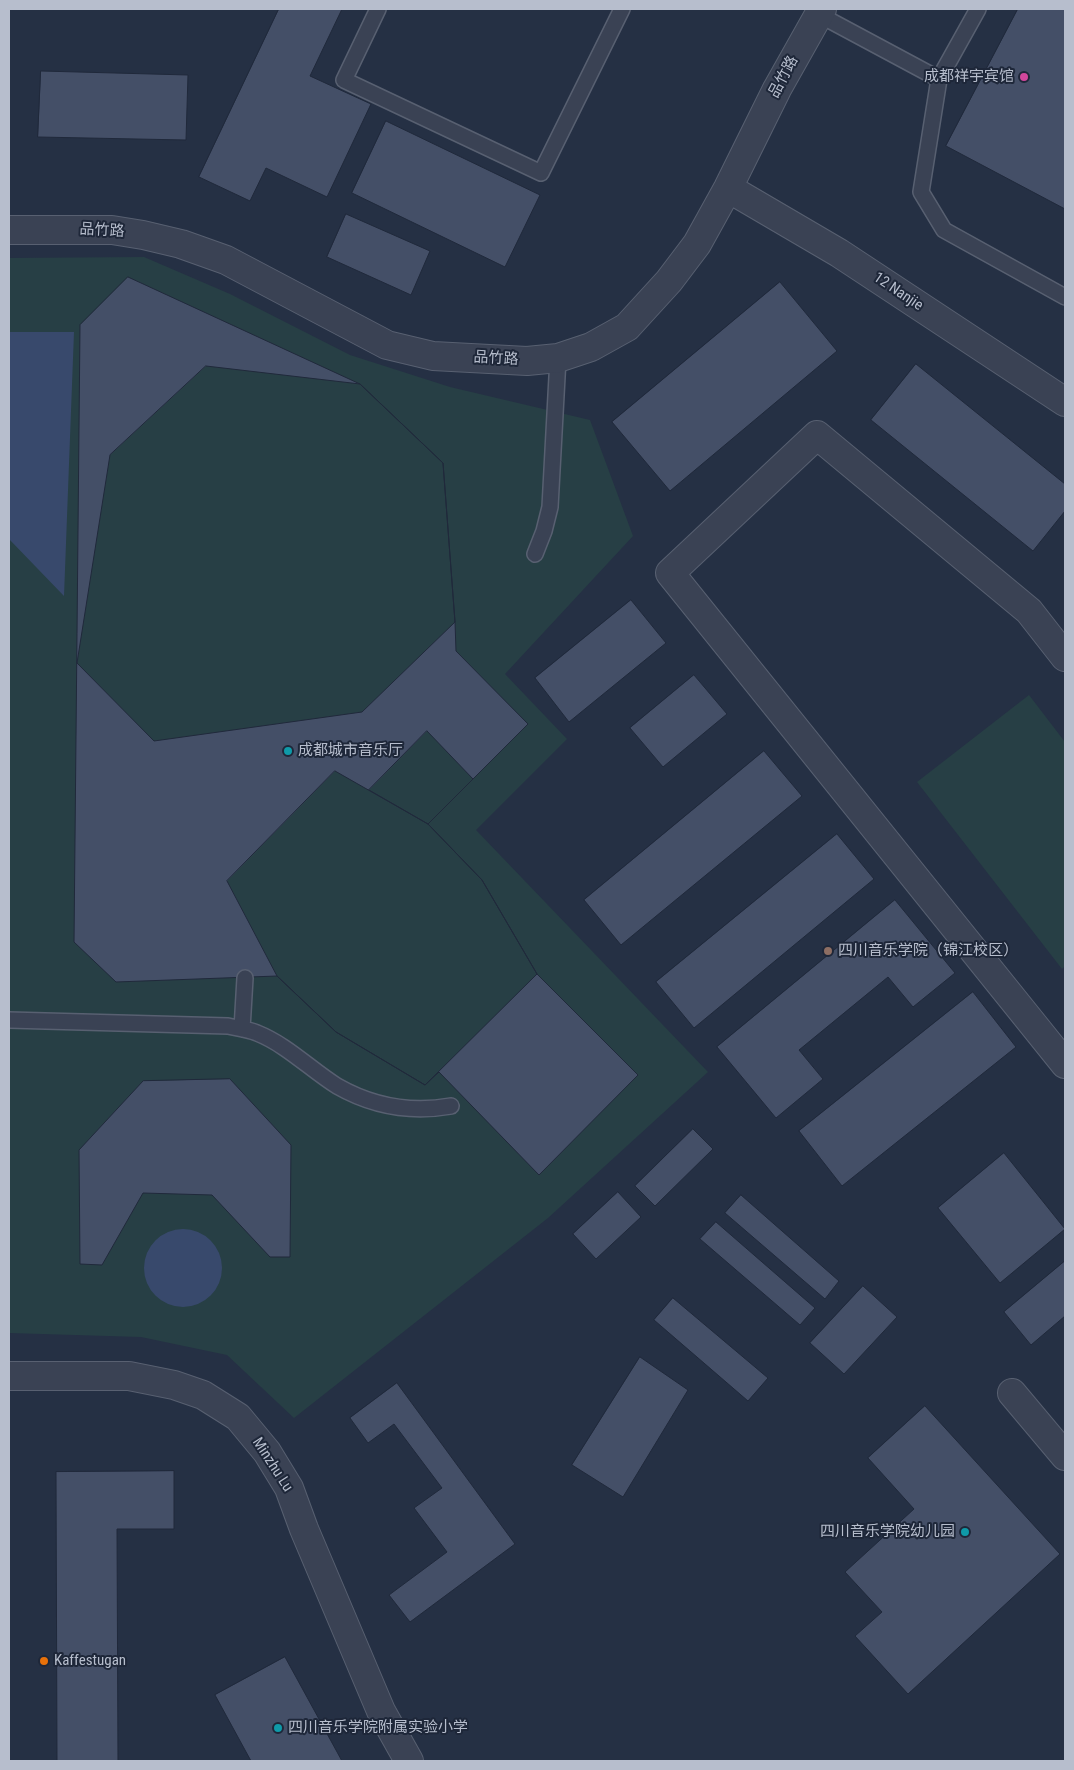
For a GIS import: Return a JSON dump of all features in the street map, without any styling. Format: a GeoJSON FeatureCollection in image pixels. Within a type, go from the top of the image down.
{"type":"FeatureCollection","features":[{"type":"Feature","properties":{"kind":"street","name":"品竹路"},"geometry":{"type":"LineString","coordinates":[[9,230],[112,230],[181,244],[226,260],[387,345],[433,356],[527,361],[558,358],[591,347],[627,326],[669,281],[697,244],[728,188],[816,11]]}},
{"type":"Feature","properties":{"kind":"street","name":"12 Nanjie"},"geometry":{"type":"LineString","coordinates":[[728,188],[839,253],[1065,402]]}},
{"type":"Feature","properties":{"kind":"street"},"geometry":{"type":"LineString","coordinates":[[1065,657],[1029,611],[817,435],[670,573],[1065,1064]]}},
{"type":"Feature","properties":{"kind":"street","name":"Minzhu Lu"},"geometry":{"type":"LineString","coordinates":[[9,1376],[129,1376],[174,1384],[202,1395],[238,1417],[267,1452],[289,1488],[304,1529],[381,1711],[409,1761]]}},
{"type":"Feature","properties":{"kind":"street"},"geometry":{"type":"LineString","coordinates":[[1012,1393],[1065,1456]]}},
{"type":"Feature","properties":{"kind":"lane"},"geometry":{"type":"LineString","coordinates":[[378,9],[344,80],[541,173],[622,9]]}},
{"type":"Feature","properties":{"kind":"lane"},"geometry":{"type":"LineString","coordinates":[[978,9],[938,79],[921,192],[944,230],[1065,297]]}},
{"type":"Feature","properties":{"kind":"lane"},"geometry":{"type":"LineString","coordinates":[[816,11],[938,79]]}},
{"type":"Feature","properties":{"kind":"lane"},"geometry":{"type":"LineString","coordinates":[[535,554],[544,531],[550,506],[558,358]]}},
{"type":"Feature","properties":{"kind":"lane"},"geometry":{"type":"LineString","coordinates":[[242,1029],[244,978]]}},
{"type":"Feature","properties":{"kind":"lane"},"geometry":{"type":"LineString","coordinates":[[9,1020],[228,1026],[258,1033],[338,1086],[370,1101],[405,1109],[432,1110],[451,1106]]}},
{"type":"Feature","properties":{"kind":"green space"},"geometry":{"type":"Polygon","coordinates":[[[144,257],[230,294],[350,355],[450,387],[590,420],[633,536],[505,674],[567,739],[476,830],[708,1072],[548,1218],[294,1418],[227,1355],[141,1337],[9,1333],[9,258],[144,257]]]}},
{"type":"Feature","properties":{"kind":"green space"},"geometry":{"type":"Polygon","coordinates":[[[1029,695],[1065,742],[1065,966],[1062,969],[917,782],[1029,695]]]}},
{"type":"Feature","properties":{"kind":"water"},"geometry":{"type":"Polygon","coordinates":[[[9,332],[74,332],[64,596],[9,539],[9,332]]]}},
{"type":"Feature","properties":{"kind":"water"},"geometry":{"type":"Polygon","coordinates":[[[183,1229],[198,1232],[215,1246],[219,1253],[222,1268],[219,1283],[205,1300],[198,1304],[183,1307],[168,1304],[151,1290],[147,1283],[144,1268],[147,1253],[161,1236],[168,1232],[183,1229]]]}},
{"type":"Feature","properties":{"kind":"building"},"geometry":{"type":"Polygon","coordinates":[[[279,9],[342,9],[310,76],[371,104],[327,197],[266,168],[250,201],[199,177],[279,9]]]}},
{"type":"Feature","properties":{"kind":"building","name":"成都祥宇宾馆"},"geometry":{"type":"Polygon","coordinates":[[[1018,9],[1065,9],[1065,209],[946,146],[1018,9]]]}},
{"type":"Feature","properties":{"kind":"building"},"geometry":{"type":"Polygon","coordinates":[[[41,71],[188,75],[186,140],[38,137],[41,71]]]}},
{"type":"Feature","properties":{"kind":"building"},"geometry":{"type":"Polygon","coordinates":[[[386,121],[540,195],[505,267],[352,193],[386,121]]]}},
{"type":"Feature","properties":{"kind":"building"},"geometry":{"type":"Polygon","coordinates":[[[346,214],[430,251],[411,295],[327,257],[346,214]]]}},
{"type":"Feature","properties":{"kind":"building","name":"成都城市音乐厅"},"geometry":{"type":"Polygon","coordinates":[[[128,277],[360,384],[443,463],[456,651],[528,724],[428,824],[482,880],[537,974],[638,1075],[539,1175],[439,1072],[425,1085],[336,1032],[277,976],[116,982],[74,942],[80,325],[128,277]]]}},
{"type":"Feature","properties":{"kind":"building"},"geometry":{"type":"Polygon","coordinates":[[[780,282],[837,351],[670,491],[612,422],[780,282]]]}},
{"type":"Feature","properties":{"kind":"building"},"geometry":{"type":"Polygon","coordinates":[[[916,364],[1065,484],[1065,511],[1033,551],[871,420],[916,364]]]}},
{"type":"Feature","properties":{"kind":"building"},"geometry":{"type":"Polygon","coordinates":[[[206,366],[360,384],[443,463],[455,622],[362,712],[154,741],[77,663],[110,455],[206,366]]]}},
{"type":"Feature","properties":{"kind":"building"},"geometry":{"type":"Polygon","coordinates":[[[631,600],[666,643],[569,722],[535,678],[631,600]]]}},
{"type":"Feature","properties":{"kind":"building"},"geometry":{"type":"Polygon","coordinates":[[[694,675],[727,714],[663,767],[630,728],[694,675]]]}},
{"type":"Feature","properties":{"kind":"building"},"geometry":{"type":"Polygon","coordinates":[[[427,731],[473,779],[428,824],[369,790],[427,731]]]}},
{"type":"Feature","properties":{"kind":"building"},"geometry":{"type":"Polygon","coordinates":[[[764,751],[802,796],[621,945],[584,900],[764,751]]]}},
{"type":"Feature","properties":{"kind":"building"},"geometry":{"type":"Polygon","coordinates":[[[335,771],[428,824],[482,880],[537,974],[425,1085],[336,1032],[277,976],[227,881],[335,771]]]}},
{"type":"Feature","properties":{"kind":"building"},"geometry":{"type":"Polygon","coordinates":[[[837,834],[874,879],[694,1028],[656,982],[837,834]]]}},
{"type":"Feature","properties":{"kind":"building"},"geometry":{"type":"Polygon","coordinates":[[[895,900],[955,973],[913,1007],[888,977],[799,1050],[823,1079],[776,1118],[717,1047],[895,900]]]}},
{"type":"Feature","properties":{"kind":"building"},"geometry":{"type":"Polygon","coordinates":[[[973,992],[1016,1047],[842,1186],[799,1131],[973,992]]]}},
{"type":"Feature","properties":{"kind":"building"},"geometry":{"type":"Polygon","coordinates":[[[230,1079],[291,1145],[290,1257],[270,1257],[212,1195],[143,1193],[102,1265],[80,1264],[79,1150],[143,1081],[230,1079]]]}},
{"type":"Feature","properties":{"kind":"building"},"geometry":{"type":"Polygon","coordinates":[[[693,1129],[713,1149],[655,1206],[635,1186],[693,1129]]]}},
{"type":"Feature","properties":{"kind":"building"},"geometry":{"type":"Polygon","coordinates":[[[1004,1153],[1065,1229],[1000,1283],[938,1208],[1004,1153]]]}},
{"type":"Feature","properties":{"kind":"building"},"geometry":{"type":"Polygon","coordinates":[[[618,1192],[641,1217],[596,1259],[573,1234],[618,1192]]]}},
{"type":"Feature","properties":{"kind":"building"},"geometry":{"type":"Polygon","coordinates":[[[741,1195],[839,1281],[825,1299],[725,1213],[741,1195]]]}},
{"type":"Feature","properties":{"kind":"building"},"geometry":{"type":"Polygon","coordinates":[[[716,1222],[815,1308],[800,1325],[700,1239],[716,1222]]]}},
{"type":"Feature","properties":{"kind":"building"},"geometry":{"type":"Polygon","coordinates":[[[1065,1261],[1065,1316],[1031,1345],[1004,1312],[1065,1261]]]}},
{"type":"Feature","properties":{"kind":"building"},"geometry":{"type":"Polygon","coordinates":[[[863,1286],[897,1317],[844,1374],[810,1343],[863,1286]]]}},
{"type":"Feature","properties":{"kind":"building"},"geometry":{"type":"Polygon","coordinates":[[[673,1298],[768,1378],[748,1401],[654,1320],[673,1298]]]}},
{"type":"Feature","properties":{"kind":"building"},"geometry":{"type":"Polygon","coordinates":[[[640,1357],[688,1390],[623,1497],[572,1465],[640,1357]]]}},
{"type":"Feature","properties":{"kind":"building"},"geometry":{"type":"Polygon","coordinates":[[[397,1383],[515,1544],[410,1622],[389,1595],[447,1552],[414,1508],[442,1488],[394,1424],[368,1443],[350,1418],[397,1383]]]}},
{"type":"Feature","properties":{"kind":"building","name":"四川音乐学院幼儿园"},"geometry":{"type":"Polygon","coordinates":[[[925,1406],[1060,1554],[908,1694],[855,1636],[882,1612],[845,1572],[914,1509],[868,1458],[925,1406]]]}},
{"type":"Feature","properties":{"kind":"building"},"geometry":{"type":"Polygon","coordinates":[[[174,1471],[174,1529],[117,1529],[118,1761],[57,1761],[56,1472],[174,1471]]]}},
{"type":"Feature","properties":{"kind":"building","name":"四川音乐学院附属实验小学"},"geometry":{"type":"Polygon","coordinates":[[[285,1657],[342,1761],[251,1761],[215,1695],[285,1657]]]}},
{"type":"Feature","properties":{"kind":"place","name":"成都祥宇宾馆"},"geometry":{"type":"Point","coordinates":[1024,77]}},
{"type":"Feature","properties":{"kind":"place","name":"成都城市音乐厅"},"geometry":{"type":"Point","coordinates":[288,751]}},
{"type":"Feature","properties":{"kind":"place","name":"四川音乐学院（锦江校区）"},"geometry":{"type":"Point","coordinates":[828,951]}},
{"type":"Feature","properties":{"kind":"place","name":"四川音乐学院幼儿园"},"geometry":{"type":"Point","coordinates":[965,1532]}},
{"type":"Feature","properties":{"kind":"place","name":"Kaffestugan"},"geometry":{"type":"Point","coordinates":[44,1661]}},
{"type":"Feature","properties":{"kind":"place","name":"四川音乐学院附属实验小学"},"geometry":{"type":"Point","coordinates":[278,1728]}}]}
